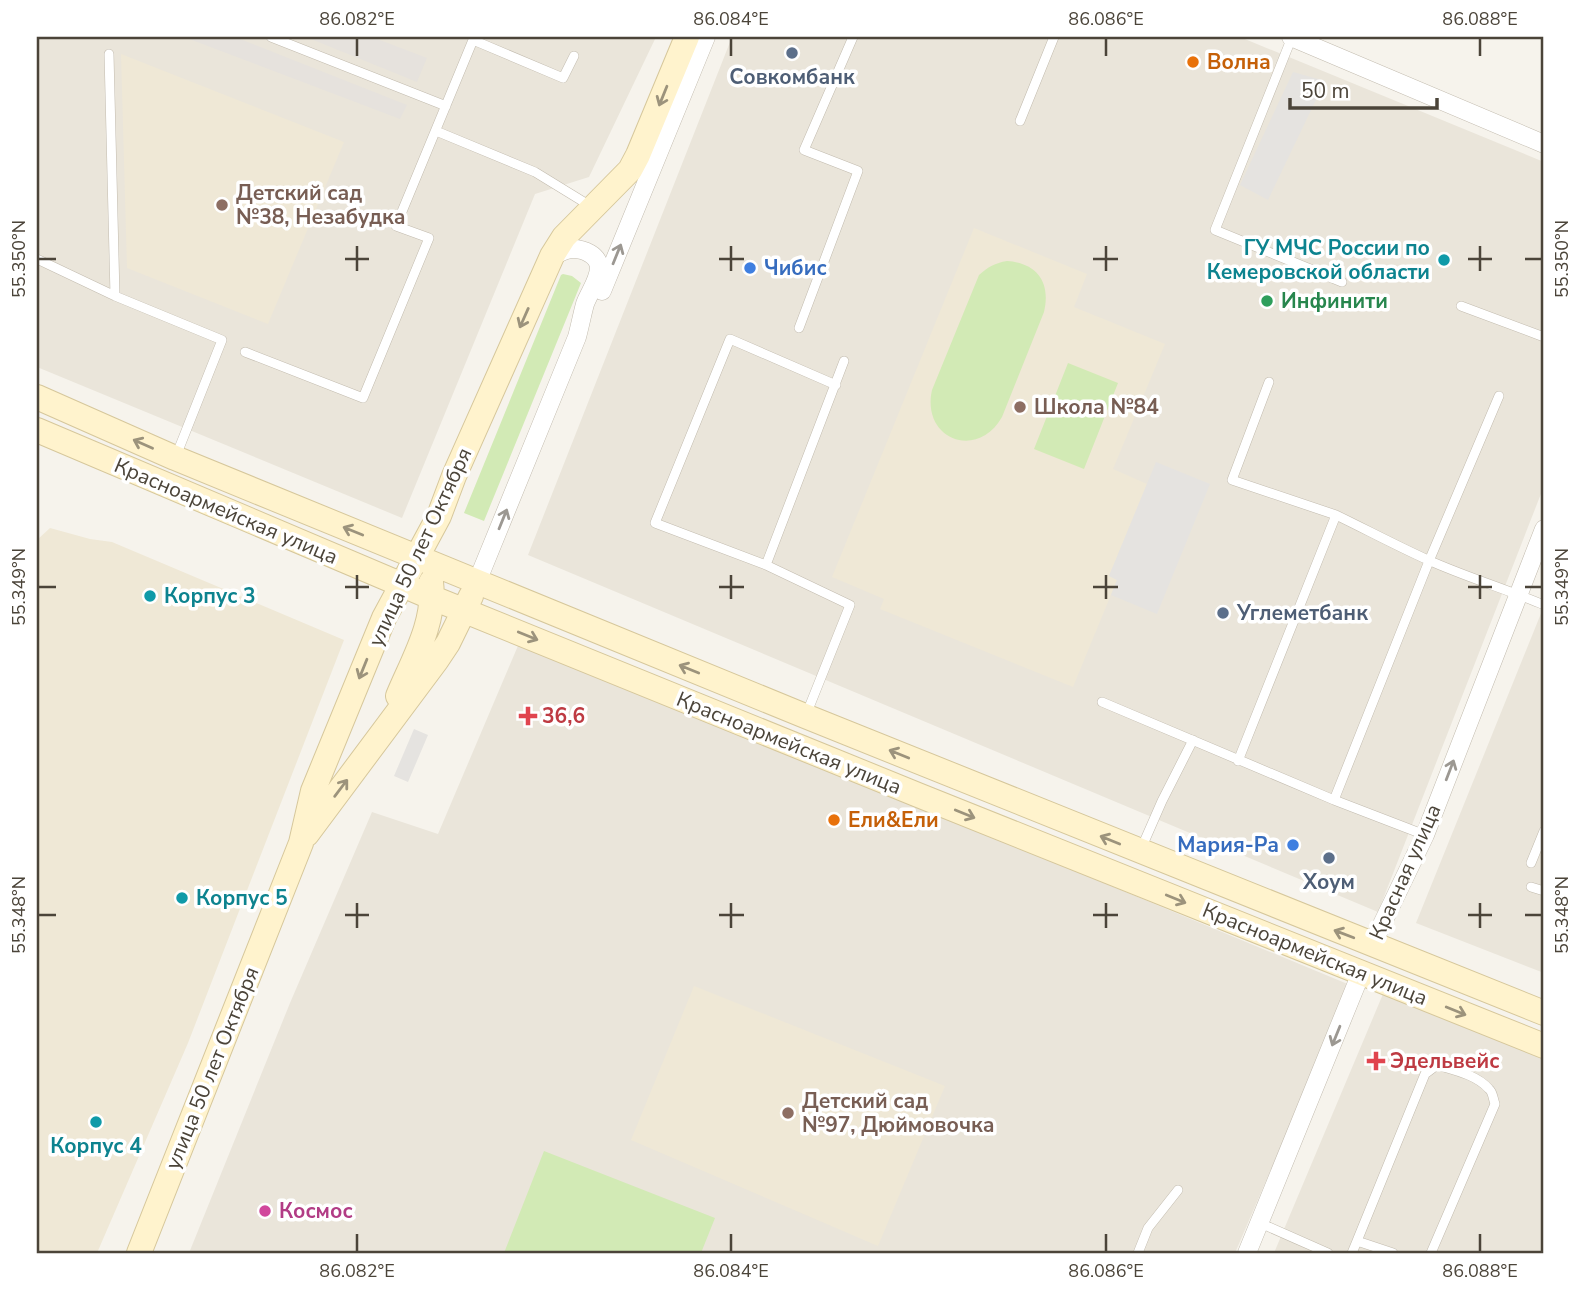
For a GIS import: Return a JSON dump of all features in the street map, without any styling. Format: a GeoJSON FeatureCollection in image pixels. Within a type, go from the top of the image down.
{"type":"FeatureCollection","features":[{"type":"Feature","properties":{"kind":"main road","name":"улица 50 лет Октября"},"geometry":{"type":"LineString","coordinates":[[139,1253],[301,843],[313,791],[384,618],[439,516],[454,476],[552,256],[564,237],[630,170],[687,37]]}},
{"type":"Feature","properties":{"kind":"main road","name":"Красноармейская улица"},"geometry":{"type":"LineString","coordinates":[[37,397],[176,458],[477,582],[1544,1013]]}},
{"type":"Feature","properties":{"kind":"main road","name":"Красноармейская улица"},"geometry":{"type":"LineString","coordinates":[[37,430],[464,611],[1544,1046]]}},
{"type":"Feature","properties":{"kind":"main road"},"geometry":{"type":"LineString","coordinates":[[378,738],[430,615],[433,598],[431,582],[416,557]]}},
{"type":"Feature","properties":{"kind":"main road","name":"улица 50 лет Октября"},"geometry":{"type":"LineString","coordinates":[[301,843],[436,661],[448,643],[477,582]]}},
{"type":"Feature","properties":{"kind":"main road","name":"Красная улица"},"geometry":{"type":"LineString","coordinates":[[1361,973],[1372,944]]}},
{"type":"Feature","properties":{"kind":"street","name":"улица 50 лет Октября"},"geometry":{"type":"LineString","coordinates":[[577,337],[596,307],[706,37]]}},
{"type":"Feature","properties":{"kind":"street"},"geometry":{"type":"LineString","coordinates":[[1291,37],[1544,144]]}},
{"type":"Feature","properties":{"kind":"street","name":"улица 50 лет Октября"},"geometry":{"type":"LineString","coordinates":[[477,582],[577,337],[585,304],[597,276],[597,261],[587,252],[564,250],[552,256]]}},
{"type":"Feature","properties":{"kind":"street","name":"Красная улица"},"geometry":{"type":"LineString","coordinates":[[1372,944],[1425,835],[1544,529]]}},
{"type":"Feature","properties":{"kind":"street","name":"Красная улица"},"geometry":{"type":"LineString","coordinates":[[1247,1253],[1361,973]]}},
{"type":"Feature","properties":{"kind":"lane"},"geometry":{"type":"LineString","coordinates":[[271,37],[446,106]]}},
{"type":"Feature","properties":{"kind":"lane"},"geometry":{"type":"LineString","coordinates":[[799,328],[858,171],[804,150],[853,37]]}},
{"type":"Feature","properties":{"kind":"lane"},"geometry":{"type":"LineString","coordinates":[[1020,121],[1054,37]]}},
{"type":"Feature","properties":{"kind":"lane"},"geometry":{"type":"LineString","coordinates":[[1291,37],[1215,230],[1342,282]]}},
{"type":"Feature","properties":{"kind":"lane"},"geometry":{"type":"LineString","coordinates":[[246,352],[363,398],[429,238],[396,226],[473,40],[563,78],[574,56]]}},
{"type":"Feature","properties":{"kind":"lane"},"geometry":{"type":"LineString","coordinates":[[109,54],[115,296]]}},
{"type":"Feature","properties":{"kind":"lane"},"geometry":{"type":"LineString","coordinates":[[436,131],[535,172],[593,208]]}},
{"type":"Feature","properties":{"kind":"lane"},"geometry":{"type":"LineString","coordinates":[[37,259],[115,296],[222,340],[176,458]]}},
{"type":"Feature","properties":{"kind":"lane"},"geometry":{"type":"LineString","coordinates":[[1461,306],[1544,337]]}},
{"type":"Feature","properties":{"kind":"lane"},"geometry":{"type":"LineString","coordinates":[[805,716],[850,605],[766,565],[655,523],[730,339],[836,385]]}},
{"type":"Feature","properties":{"kind":"lane"},"geometry":{"type":"LineString","coordinates":[[766,565],[844,361]]}},
{"type":"Feature","properties":{"kind":"lane"},"geometry":{"type":"LineString","coordinates":[[1269,382],[1231,480],[1336,515],[1430,561],[1544,605]]}},
{"type":"Feature","properties":{"kind":"lane"},"geometry":{"type":"LineString","coordinates":[[1334,800],[1499,396]]}},
{"type":"Feature","properties":{"kind":"lane"},"geometry":{"type":"LineString","coordinates":[[1238,761],[1336,515]]}},
{"type":"Feature","properties":{"kind":"lane"},"geometry":{"type":"LineString","coordinates":[[1102,702],[1238,761],[1425,835]]}},
{"type":"Feature","properties":{"kind":"lane"},"geometry":{"type":"LineString","coordinates":[[1140,852],[1193,740]]}},
{"type":"Feature","properties":{"kind":"lane"},"geometry":{"type":"LineString","coordinates":[[1531,863],[1544,831]]}},
{"type":"Feature","properties":{"kind":"lane"},"geometry":{"type":"LineString","coordinates":[[1531,887],[1544,891]]}},
{"type":"Feature","properties":{"kind":"lane"},"geometry":{"type":"LineString","coordinates":[[1352,1253],[1425,1074],[1437,1065],[1457,1070],[1480,1081],[1491,1090],[1495,1104],[1431,1253]]}},
{"type":"Feature","properties":{"kind":"lane"},"geometry":{"type":"LineString","coordinates":[[1138,1253],[1148,1228],[1178,1190]]}},
{"type":"Feature","properties":{"kind":"lane"},"geometry":{"type":"LineString","coordinates":[[1260,1223],[1328,1253]]}},
{"type":"Feature","properties":{"kind":"lane"},"geometry":{"type":"LineString","coordinates":[[1357,1241],[1393,1253]]}},
{"type":"Feature","properties":{"kind":"shaded area"},"geometry":{"type":"Polygon","coordinates":[[[37,37],[656,37],[589,177],[535,194],[402,518],[37,367],[37,37]]]}},
{"type":"Feature","properties":{"kind":"shaded area"},"geometry":{"type":"Polygon","coordinates":[[[184,37],[235,37],[407,105],[400,119],[184,37]]]}},
{"type":"Feature","properties":{"kind":"shaded area"},"geometry":{"type":"Polygon","coordinates":[[[306,37],[372,37],[427,58],[417,82],[306,37]]]}},
{"type":"Feature","properties":{"kind":"shaded area"},"geometry":{"type":"Polygon","coordinates":[[[732,37],[1240,37],[1544,162],[1544,486],[1378,912],[528,555],[732,37]]]}},
{"type":"Feature","properties":{"kind":"shaded area","name":"Детский сад №38, Незабудка"},"geometry":{"type":"Polygon","coordinates":[[[121,54],[344,142],[268,324],[127,268],[121,54]]]}},
{"type":"Feature","properties":{"kind":"shaded area"},"geometry":{"type":"Polygon","coordinates":[[[1293,72],[1325,81],[1268,200],[1240,185],[1293,72]]]}},
{"type":"Feature","properties":{"kind":"shaded area","name":"Школа №84"},"geometry":{"type":"Polygon","coordinates":[[[974,228],[1087,274],[1074,307],[1165,344],[1113,469],[1147,484],[1109,576],[1117,580],[1073,687],[880,609],[884,599],[832,577],[974,228]]]}},
{"type":"Feature","properties":{"kind":"shaded area"},"geometry":{"type":"Polygon","coordinates":[[[1156,462],[1210,484],[1157,614],[1111,595],[1117,580],[1109,576],[1156,462]]]}},
{"type":"Feature","properties":{"kind":"shaded area"},"geometry":{"type":"Polygon","coordinates":[[[50,528],[112,542],[344,640],[188,1043],[97,1253],[45,1253],[37,1250],[37,540],[50,528]]]}},
{"type":"Feature","properties":{"kind":"shaded area"},"geometry":{"type":"Polygon","coordinates":[[[1544,606],[1544,973],[1416,923],[1544,606]]]}},
{"type":"Feature","properties":{"kind":"shaded area"},"geometry":{"type":"Polygon","coordinates":[[[520,641],[1350,985],[1235,1253],[189,1253],[290,1003],[372,812],[438,834],[520,641]]]}},
{"type":"Feature","properties":{"kind":"shaded area"},"geometry":{"type":"Polygon","coordinates":[[[414,729],[428,735],[408,782],[394,776],[414,729]]]}},
{"type":"Feature","properties":{"kind":"shaded area","name":"Детский сад №97, Дюймовочка"},"geometry":{"type":"Polygon","coordinates":[[[694,986],[945,1086],[878,1246],[631,1140],[694,986]]]}},
{"type":"Feature","properties":{"kind":"shaded area"},"geometry":{"type":"Polygon","coordinates":[[[1383,994],[1544,1059],[1544,1253],[1274,1253],[1383,994]]]}},
{"type":"Feature","properties":{"kind":"green space"},"geometry":{"type":"Polygon","coordinates":[[[1007,261],[1026,266],[1039,276],[1045,292],[1044,312],[1002,417],[991,430],[979,438],[966,441],[954,438],[943,432],[935,421],[931,407],[932,390],[979,275],[992,266],[1007,261]]]}},
{"type":"Feature","properties":{"kind":"green space"},"geometry":{"type":"Polygon","coordinates":[[[563,274],[572,276],[581,283],[484,521],[464,513],[563,274]]]}},
{"type":"Feature","properties":{"kind":"green space"},"geometry":{"type":"Polygon","coordinates":[[[1068,363],[1118,383],[1084,469],[1034,449],[1068,363]]]}},
{"type":"Feature","properties":{"kind":"green space"},"geometry":{"type":"Polygon","coordinates":[[[544,1151],[715,1218],[701,1253],[504,1253],[544,1151]]]}},
{"type":"Feature","properties":{"kind":"place","name":"Совкомбанк"},"geometry":{"type":"Point","coordinates":[792,53]}},
{"type":"Feature","properties":{"kind":"place","name":"Волна"},"geometry":{"type":"Point","coordinates":[1193,62]}},
{"type":"Feature","properties":{"kind":"place","name":"Детский сад №38, Незабудка"},"geometry":{"type":"Point","coordinates":[222,205]}},
{"type":"Feature","properties":{"kind":"place","name":"ГУ МЧС России по Кемеровской области"},"geometry":{"type":"Point","coordinates":[1444,260]}},
{"type":"Feature","properties":{"kind":"place","name":"Чибис"},"geometry":{"type":"Point","coordinates":[750,268]}},
{"type":"Feature","properties":{"kind":"place","name":"Инфинити"},"geometry":{"type":"Point","coordinates":[1267,301]}},
{"type":"Feature","properties":{"kind":"place","name":"Школа №84"},"geometry":{"type":"Point","coordinates":[1020,407]}},
{"type":"Feature","properties":{"kind":"place","name":"Корпус 3"},"geometry":{"type":"Point","coordinates":[150,596]}},
{"type":"Feature","properties":{"kind":"place","name":"Углеметбанк"},"geometry":{"type":"Point","coordinates":[1223,613]}},
{"type":"Feature","properties":{"kind":"place","name":"36,6"},"geometry":{"type":"Point","coordinates":[528,716]}},
{"type":"Feature","properties":{"kind":"place","name":"Ели&Ели"},"geometry":{"type":"Point","coordinates":[834,820]}},
{"type":"Feature","properties":{"kind":"place","name":"Мария-Ра"},"geometry":{"type":"Point","coordinates":[1293,845]}},
{"type":"Feature","properties":{"kind":"place","name":"Хоум"},"geometry":{"type":"Point","coordinates":[1329,858]}},
{"type":"Feature","properties":{"kind":"place","name":"Корпус 5"},"geometry":{"type":"Point","coordinates":[182,898]}},
{"type":"Feature","properties":{"kind":"place","name":"Эдельвейс"},"geometry":{"type":"Point","coordinates":[1376,1061]}},
{"type":"Feature","properties":{"kind":"place","name":"Детский сад №97, Дюймовочка"},"geometry":{"type":"Point","coordinates":[788,1113]}},
{"type":"Feature","properties":{"kind":"place","name":"Корпус 4"},"geometry":{"type":"Point","coordinates":[96,1122]}},
{"type":"Feature","properties":{"kind":"place","name":"Космос"},"geometry":{"type":"Point","coordinates":[265,1211]}}]}
